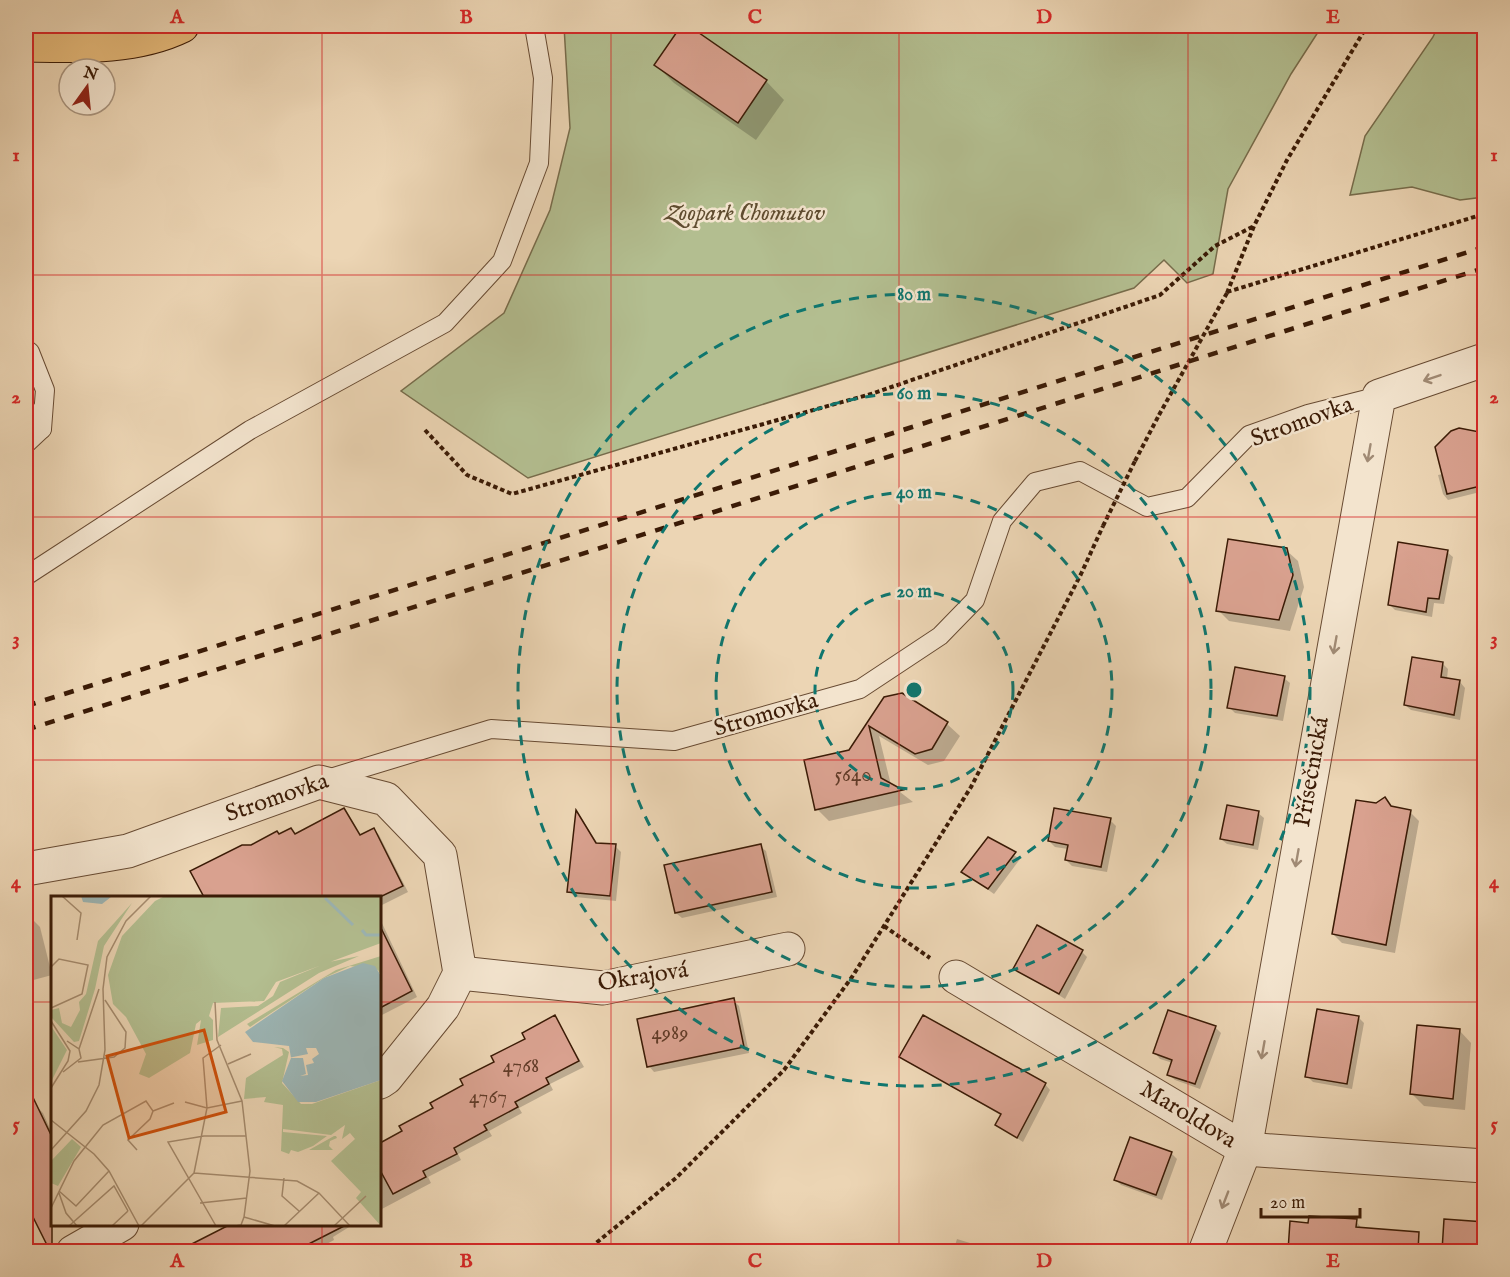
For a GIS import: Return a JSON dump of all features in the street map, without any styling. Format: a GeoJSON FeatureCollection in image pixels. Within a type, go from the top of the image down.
{"type":"FeatureCollection","features":[{"type":"Feature","properties":{"kind":"highway"},"geometry":{"type":"LineString","coordinates":[[26,45],[105,45],[169,32],[182,26]]}},
{"type":"Feature","properties":{"kind":"street"},"geometry":{"type":"LineString","coordinates":[[1379,396],[1485,360]]}},
{"type":"Feature","properties":{"kind":"street","name":"Přísečnická"},"geometry":{"type":"LineString","coordinates":[[1205,1251],[1245,1149],[1379,396]]}},
{"type":"Feature","properties":{"kind":"street"},"geometry":{"type":"LineString","coordinates":[[320,782],[386,800],[440,855],[460,973],[443,1006],[381,1081]]}},
{"type":"Feature","properties":{"kind":"street","name":"Stromovka"},"geometry":{"type":"LineString","coordinates":[[26,869],[128,851],[320,782]]}},
{"type":"Feature","properties":{"kind":"street","name":"Okrajová"},"geometry":{"type":"LineString","coordinates":[[460,973],[603,988],[788,949]]}},
{"type":"Feature","properties":{"kind":"street","name":"Maroldova"},"geometry":{"type":"LineString","coordinates":[[956,977],[1245,1149],[1485,1166]]}},
{"type":"Feature","properties":{"kind":"street"},"geometry":{"type":"LineString","coordinates":[[73,1251],[118,1226]]}},
{"type":"Feature","properties":{"kind":"lane"},"geometry":{"type":"LineString","coordinates":[[26,576],[250,430],[445,323],[459,308],[502,261],[539,163],[543,78],[534,26]]}},
{"type":"Feature","properties":{"kind":"lane"},"geometry":{"type":"LineString","coordinates":[[26,349],[30,352],[45,390],[42,429],[26,444]]}},
{"type":"Feature","properties":{"kind":"lane","name":"Stromovka"},"geometry":{"type":"LineString","coordinates":[[320,782],[491,729],[674,741],[860,690],[940,636],[975,600],[1002,521],[1035,482],[1080,471],[1147,507],[1187,498],[1249,435],[1308,414],[1379,396]]}},
{"type":"Feature","properties":{"kind":"lane"},"geometry":{"type":"LineString","coordinates":[[26,408],[42,429]]}},
{"type":"Feature","properties":{"kind":"path"},"geometry":{"type":"LineString","coordinates":[[585,1251],[676,1178],[784,1070],[852,977],[971,787],[1081,574],[1135,461],[1227,292],[1254,226],[1287,160],[1367,26]]}},
{"type":"Feature","properties":{"kind":"path"},"geometry":{"type":"LineString","coordinates":[[1227,292],[1485,214]]}},
{"type":"Feature","properties":{"kind":"path"},"geometry":{"type":"LineString","coordinates":[[425,430],[467,475],[512,494],[871,394],[1160,295],[1215,246],[1254,226]]}},
{"type":"Feature","properties":{"kind":"path"},"geometry":{"type":"LineString","coordinates":[[884,926],[956,977]]}},
{"type":"Feature","properties":{"kind":"green space","name":"Zoopark Chomutov"},"geometry":{"type":"Polygon","coordinates":[[[564,26],[1322,26],[1291,74],[1228,189],[1213,274],[1187,283],[1164,260],[1134,288],[528,478],[401,391],[504,313],[550,210],[570,128],[564,26]]]}},
{"type":"Feature","properties":{"kind":"green space"},"geometry":{"type":"Polygon","coordinates":[[[1438,26],[1484,26],[1484,197],[1460,200],[1412,187],[1350,195],[1365,136],[1433,37],[1438,26]]]}},
{"type":"Feature","properties":{"kind":"building"},"geometry":{"type":"Polygon","coordinates":[[[681,26],[689,26],[767,80],[738,123],[654,65],[681,26]]]}},
{"type":"Feature","properties":{"kind":"building"},"geometry":{"type":"Polygon","coordinates":[[[1459,428],[1485,433],[1485,485],[1447,494],[1435,447],[1451,431],[1459,428]]]}},
{"type":"Feature","properties":{"kind":"building"},"geometry":{"type":"Polygon","coordinates":[[[1228,539],[1287,548],[1293,575],[1279,620],[1216,611],[1228,539]]]}},
{"type":"Feature","properties":{"kind":"building"},"geometry":{"type":"Polygon","coordinates":[[[1398,542],[1448,550],[1439,599],[1428,598],[1426,612],[1388,605],[1398,542]]]}},
{"type":"Feature","properties":{"kind":"building"},"geometry":{"type":"Polygon","coordinates":[[[1412,657],[1443,662],[1441,677],[1460,680],[1454,715],[1404,705],[1412,657]]]}},
{"type":"Feature","properties":{"kind":"building"},"geometry":{"type":"Polygon","coordinates":[[[1235,667],[1285,676],[1277,716],[1227,708],[1235,667]]]}},
{"type":"Feature","properties":{"kind":"building"},"geometry":{"type":"Polygon","coordinates":[[[902,693],[948,722],[932,749],[915,754],[869,726],[881,778],[903,790],[815,810],[804,760],[849,750],[884,697],[902,693]]]}},
{"type":"Feature","properties":{"kind":"building"},"geometry":{"type":"Polygon","coordinates":[[[1385,797],[1391,806],[1411,810],[1386,945],[1332,934],[1356,800],[1376,803],[1385,797]]]}},
{"type":"Feature","properties":{"kind":"building"},"geometry":{"type":"Polygon","coordinates":[[[1227,805],[1259,811],[1253,845],[1220,839],[1227,805]]]}},
{"type":"Feature","properties":{"kind":"building"},"geometry":{"type":"Polygon","coordinates":[[[344,808],[360,835],[374,828],[403,886],[381,897],[203,896],[190,871],[242,845],[251,845],[277,831],[279,834],[291,828],[295,834],[344,808]]]}},
{"type":"Feature","properties":{"kind":"building"},"geometry":{"type":"Polygon","coordinates":[[[1054,808],[1111,818],[1101,867],[1065,860],[1068,845],[1048,841],[1054,808]]]}},
{"type":"Feature","properties":{"kind":"building"},"geometry":{"type":"Polygon","coordinates":[[[576,810],[596,843],[616,844],[610,896],[567,892],[576,810]]]}},
{"type":"Feature","properties":{"kind":"building"},"geometry":{"type":"Polygon","coordinates":[[[988,837],[1016,852],[988,889],[961,872],[988,837]]]}},
{"type":"Feature","properties":{"kind":"building"},"geometry":{"type":"Polygon","coordinates":[[[761,844],[772,892],[675,913],[664,865],[761,844]]]}},
{"type":"Feature","properties":{"kind":"building"},"geometry":{"type":"Polygon","coordinates":[[[1037,925],[1083,950],[1059,994],[1013,969],[1037,925]]]}},
{"type":"Feature","properties":{"kind":"building"},"geometry":{"type":"Polygon","coordinates":[[[381,928],[412,991],[381,1007],[381,928]]]}},
{"type":"Feature","properties":{"kind":"building"},"geometry":{"type":"Polygon","coordinates":[[[734,998],[744,1047],[647,1067],[637,1019],[734,998]]]}},
{"type":"Feature","properties":{"kind":"building"},"geometry":{"type":"Polygon","coordinates":[[[1317,1009],[1359,1016],[1347,1084],[1305,1077],[1317,1009]]]}},
{"type":"Feature","properties":{"kind":"building"},"geometry":{"type":"Polygon","coordinates":[[[1168,1010],[1216,1026],[1195,1084],[1167,1075],[1172,1060],[1153,1053],[1168,1010]]]}},
{"type":"Feature","properties":{"kind":"building"},"geometry":{"type":"Polygon","coordinates":[[[555,1015],[579,1061],[546,1078],[549,1084],[515,1102],[518,1107],[484,1125],[487,1130],[454,1148],[457,1154],[423,1171],[426,1177],[393,1194],[381,1172],[381,1142],[402,1131],[399,1126],[433,1108],[430,1103],[463,1085],[460,1079],[494,1062],[491,1056],[525,1039],[522,1033],[555,1015]]]}},
{"type":"Feature","properties":{"kind":"building"},"geometry":{"type":"Polygon","coordinates":[[[923,1015],[1046,1083],[1017,1138],[995,1125],[1001,1114],[899,1057],[923,1015]]]}},
{"type":"Feature","properties":{"kind":"building"},"geometry":{"type":"Polygon","coordinates":[[[1417,1025],[1460,1029],[1453,1099],[1410,1094],[1417,1025]]]}},
{"type":"Feature","properties":{"kind":"building"},"geometry":{"type":"Polygon","coordinates":[[[26,1083],[51,1135],[52,1251],[26,1203],[26,1083]]]}},
{"type":"Feature","properties":{"kind":"building"},"geometry":{"type":"Polygon","coordinates":[[[1130,1137],[1172,1152],[1156,1195],[1114,1180],[1130,1137]]]}},
{"type":"Feature","properties":{"kind":"building"},"geometry":{"type":"Polygon","coordinates":[[[1309,1216],[1357,1219],[1356,1227],[1419,1232],[1418,1251],[1288,1251],[1290,1221],[1308,1223],[1309,1216]]]}},
{"type":"Feature","properties":{"kind":"building"},"geometry":{"type":"Polygon","coordinates":[[[1444,1219],[1485,1222],[1485,1251],[1442,1251],[1444,1219]]]}},
{"type":"Feature","properties":{"kind":"building"},"geometry":{"type":"Polygon","coordinates":[[[227,1226],[344,1226],[295,1251],[178,1251],[227,1226]]]}},
{"type":"Feature","properties":{"kind":"railway"},"geometry":{"type":"LineString","coordinates":[[26,706],[1484,247]]}},
{"type":"Feature","properties":{"kind":"railway"},"geometry":{"type":"LineString","coordinates":[[26,730],[1484,268]]}}]}
